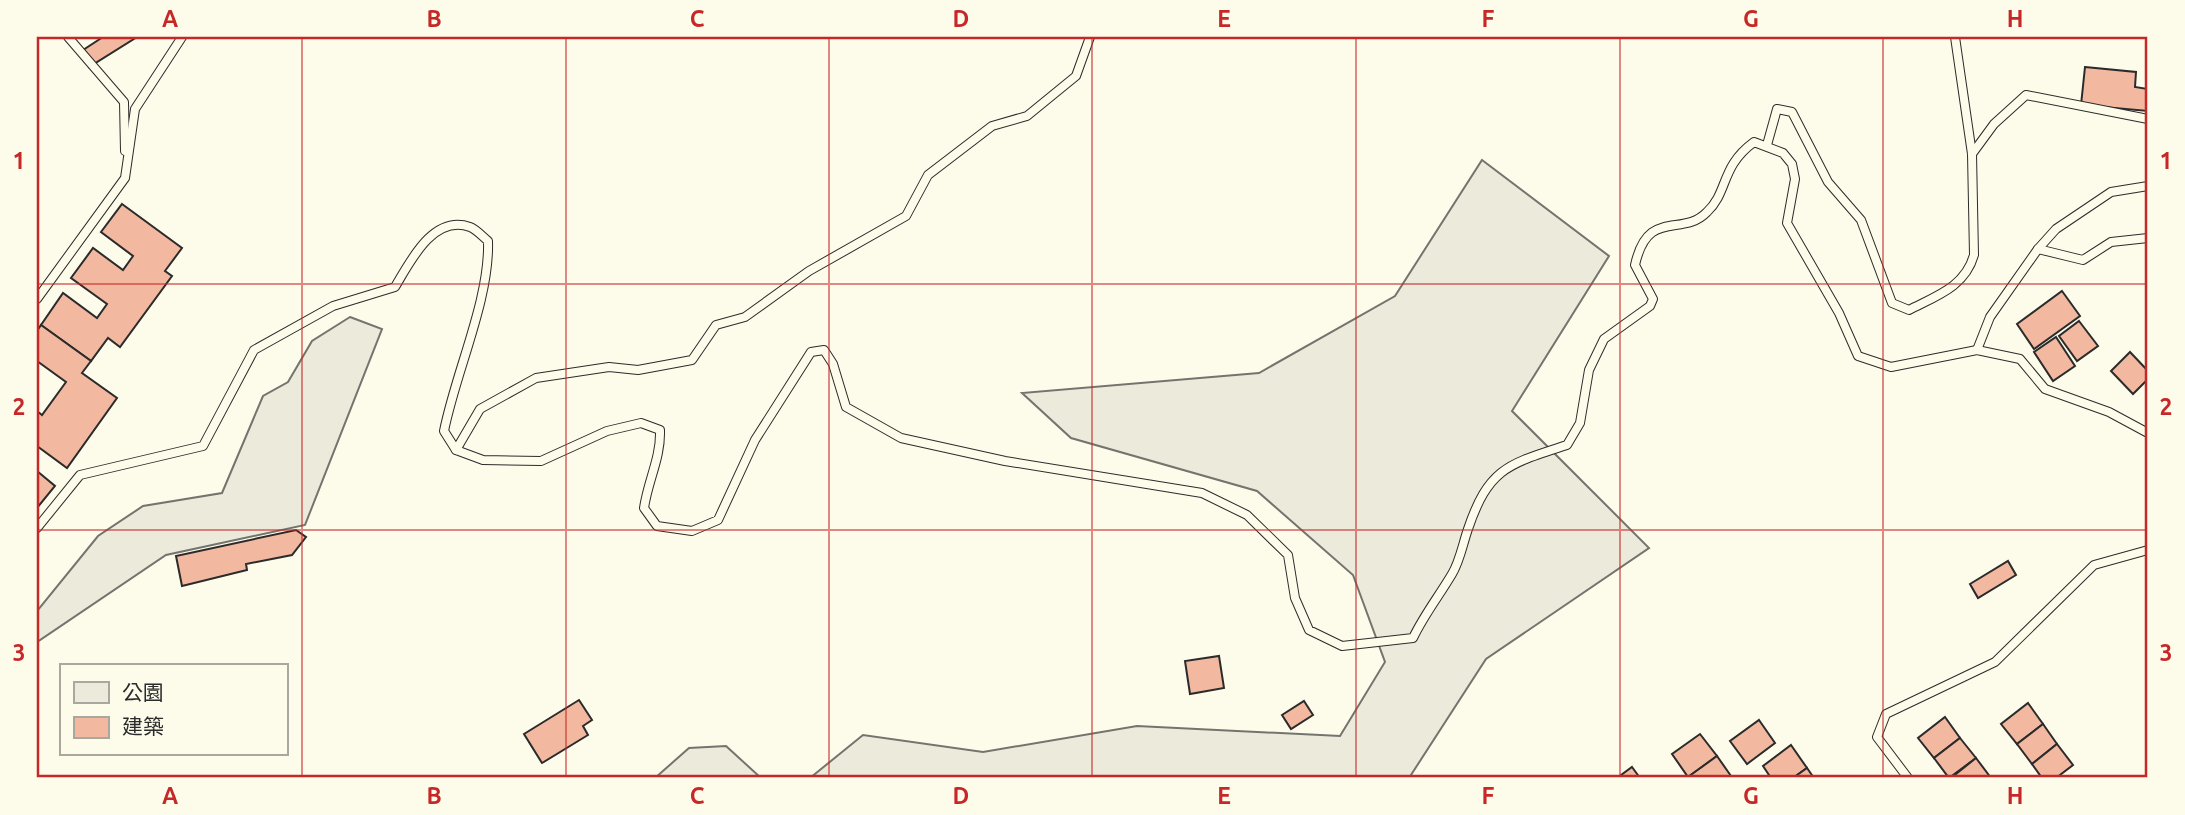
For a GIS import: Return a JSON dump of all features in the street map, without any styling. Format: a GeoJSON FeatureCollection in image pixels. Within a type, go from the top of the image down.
{"type":"FeatureCollection","features":[{"type":"Feature","properties":{"kind":"lane"},"geometry":{"type":"LineString","coordinates":[[68,37],[124,102],[125,178]]}},
{"type":"Feature","properties":{"kind":"lane"},"geometry":{"type":"LineString","coordinates":[[37,299],[125,178],[135,109],[182,37]]}},
{"type":"Feature","properties":{"kind":"lane"},"geometry":{"type":"LineString","coordinates":[[456,450],[480,408],[536,378],[609,366],[638,370],[692,360],[716,325],[745,317],[808,271],[906,216],[928,174],[992,126],[1027,116],[1076,76],[1090,37]]}},
{"type":"Feature","properties":{"kind":"lane"},"geometry":{"type":"LineString","coordinates":[[1768,145],[1777,109],[1792,112],[1828,182],[1861,220],[1892,303],[1909,310],[1956,285],[1970,268],[1973,255],[1972,154],[1955,37]]}},
{"type":"Feature","properties":{"kind":"lane"},"geometry":{"type":"LineString","coordinates":[[1972,154],[1994,124],[2026,95],[2148,119]]}},
{"type":"Feature","properties":{"kind":"lane"},"geometry":{"type":"LineString","coordinates":[[37,528],[80,475],[203,446],[254,350],[333,306],[395,287],[422,242],[450,226],[471,227],[488,241],[489,267],[452,393],[444,431],[456,450],[483,460],[541,461],[607,431],[641,423],[660,430],[660,452],[647,482],[644,508],[657,526],[692,531],[718,520],[755,440],[811,352],[824,350],[833,364],[846,407],[901,438],[1005,461],[1202,493],[1247,515],[1289,555],[1296,598],[1309,629],[1342,646],[1413,638],[1427,608],[1453,573],[1482,492],[1498,472],[1520,461],[1567,445],[1580,423],[1589,370],[1604,339],[1650,306],[1653,299],[1635,265],[1644,240],[1655,230],[1698,219],[1708,212],[1738,154],[1754,142],[1768,145],[1783,153],[1792,164],[1795,179],[1787,223],[1839,313],[1858,356],[1891,367],[1977,349],[2020,359],[2045,389],[2109,412],[2148,433]]}},
{"type":"Feature","properties":{"kind":"lane"},"geometry":{"type":"LineString","coordinates":[[1977,349],[1990,317],[2038,249],[2056,229],[2111,192],[2148,186]]}},
{"type":"Feature","properties":{"kind":"lane"},"geometry":{"type":"LineString","coordinates":[[2038,249],[2083,260],[2112,242],[2148,238]]}},
{"type":"Feature","properties":{"kind":"lane"},"geometry":{"type":"LineString","coordinates":[[1908,778],[1877,737],[1886,714],[1995,662],[2094,565],[2148,550]]}},
{"type":"Feature","properties":{"kind":"green space"},"geometry":{"type":"Polygon","coordinates":[[[1482,160],[1609,256],[1512,411],[1649,548],[1486,659],[1409,778],[810,778],[863,735],[983,752],[1137,726],[1340,736],[1385,662],[1353,575],[1257,491],[1071,438],[1022,393],[1259,373],[1395,296],[1482,160]]]}},
{"type":"Feature","properties":{"kind":"green space"},"geometry":{"type":"Polygon","coordinates":[[[726,746],[761,778],[655,778],[689,748],[726,746]]]}},
{"type":"Feature","properties":{"kind":"shaded area"},"geometry":{"type":"Polygon","coordinates":[[[350,317],[382,329],[305,525],[166,555],[37,642],[37,611],[98,536],[143,506],[222,493],[263,396],[288,382],[312,341],[350,317]]]}},
{"type":"Feature","properties":{"kind":"building"},"geometry":{"type":"Polygon","coordinates":[[[103,37],[137,37],[89,67],[80,52],[103,37]]]}},
{"type":"Feature","properties":{"kind":"building"},"geometry":{"type":"Polygon","coordinates":[[[2085,67],[2136,72],[2135,87],[2148,89],[2148,111],[2081,105],[2085,67]]]}},
{"type":"Feature","properties":{"kind":"building"},"geometry":{"type":"Polygon","coordinates":[[[122,204],[182,248],[165,271],[172,276],[120,347],[108,338],[91,361],[41,325],[63,293],[97,318],[107,304],[71,278],[93,248],[123,270],[133,256],[101,232],[122,204]]]}},
{"type":"Feature","properties":{"kind":"building"},"geometry":{"type":"Polygon","coordinates":[[[2062,291],[2080,316],[2034,349],[2017,324],[2062,291]]]}},
{"type":"Feature","properties":{"kind":"building"},"geometry":{"type":"Polygon","coordinates":[[[2079,321],[2098,346],[2077,361],[2059,336],[2079,321]]]}},
{"type":"Feature","properties":{"kind":"building"},"geometry":{"type":"Polygon","coordinates":[[[41,325],[91,361],[82,373],[117,398],[67,468],[37,446],[37,411],[42,415],[66,382],[37,361],[37,331],[41,325]]]}},
{"type":"Feature","properties":{"kind":"building"},"geometry":{"type":"Polygon","coordinates":[[[2056,337],[2075,366],[2053,381],[2034,352],[2056,337]]]}},
{"type":"Feature","properties":{"kind":"building"},"geometry":{"type":"Polygon","coordinates":[[[2130,352],[2148,371],[2148,379],[2133,394],[2111,371],[2130,352]]]}},
{"type":"Feature","properties":{"kind":"building"},"geometry":{"type":"Polygon","coordinates":[[[37,471],[55,486],[37,508],[37,471]]]}},
{"type":"Feature","properties":{"kind":"building"},"geometry":{"type":"Polygon","coordinates":[[[296,530],[306,537],[292,555],[246,564],[247,570],[182,586],[176,556],[296,530]]]}},
{"type":"Feature","properties":{"kind":"building"},"geometry":{"type":"Polygon","coordinates":[[[2008,561],[2016,575],[1978,598],[1970,584],[2008,561]]]}},
{"type":"Feature","properties":{"kind":"building"},"geometry":{"type":"Polygon","coordinates":[[[1219,656],[1224,688],[1190,694],[1185,661],[1219,656]]]}},
{"type":"Feature","properties":{"kind":"building"},"geometry":{"type":"Polygon","coordinates":[[[579,700],[592,720],[583,726],[588,735],[542,763],[524,734],[579,700]]]}},
{"type":"Feature","properties":{"kind":"building"},"geometry":{"type":"Polygon","coordinates":[[[1304,701],[1313,715],[1291,729],[1282,715],[1304,701]]]}},
{"type":"Feature","properties":{"kind":"building"},"geometry":{"type":"Polygon","coordinates":[[[2028,703],[2043,724],[2017,744],[2001,724],[2028,703]]]}},
{"type":"Feature","properties":{"kind":"building"},"geometry":{"type":"Polygon","coordinates":[[[1945,717],[1960,738],[1934,758],[1918,738],[1945,717]]]}},
{"type":"Feature","properties":{"kind":"building"},"geometry":{"type":"Polygon","coordinates":[[[1759,720],[1775,743],[1747,764],[1730,741],[1759,720]]]}},
{"type":"Feature","properties":{"kind":"building"},"geometry":{"type":"Polygon","coordinates":[[[2043,724],[2057,744],[2032,764],[2017,744],[2043,724]]]}},
{"type":"Feature","properties":{"kind":"building"},"geometry":{"type":"Polygon","coordinates":[[[1700,734],[1717,756],[1688,777],[1672,754],[1700,734]]]}},
{"type":"Feature","properties":{"kind":"building"},"geometry":{"type":"Polygon","coordinates":[[[1960,738],[1976,758],[1949,778],[1934,758],[1960,738]]]}},
{"type":"Feature","properties":{"kind":"building"},"geometry":{"type":"Polygon","coordinates":[[[2057,744],[2073,765],[2056,778],[2042,778],[2032,764],[2057,744]]]}},
{"type":"Feature","properties":{"kind":"building"},"geometry":{"type":"Polygon","coordinates":[[[1791,745],[1807,768],[1793,778],[1771,778],[1763,766],[1791,745]]]}},
{"type":"Feature","properties":{"kind":"building"},"geometry":{"type":"Polygon","coordinates":[[[1717,756],[1731,776],[1688,777],[1717,756]]]}},
{"type":"Feature","properties":{"kind":"building"},"geometry":{"type":"Polygon","coordinates":[[[1976,758],[1991,778],[1951,778],[1976,758]]]}},
{"type":"Feature","properties":{"kind":"building"},"geometry":{"type":"Polygon","coordinates":[[[1632,767],[1640,778],[1617,778],[1632,767]]]}},
{"type":"Feature","properties":{"kind":"building"},"geometry":{"type":"Polygon","coordinates":[[[1807,768],[1814,778],[1793,778],[1807,768]]]}}]}
